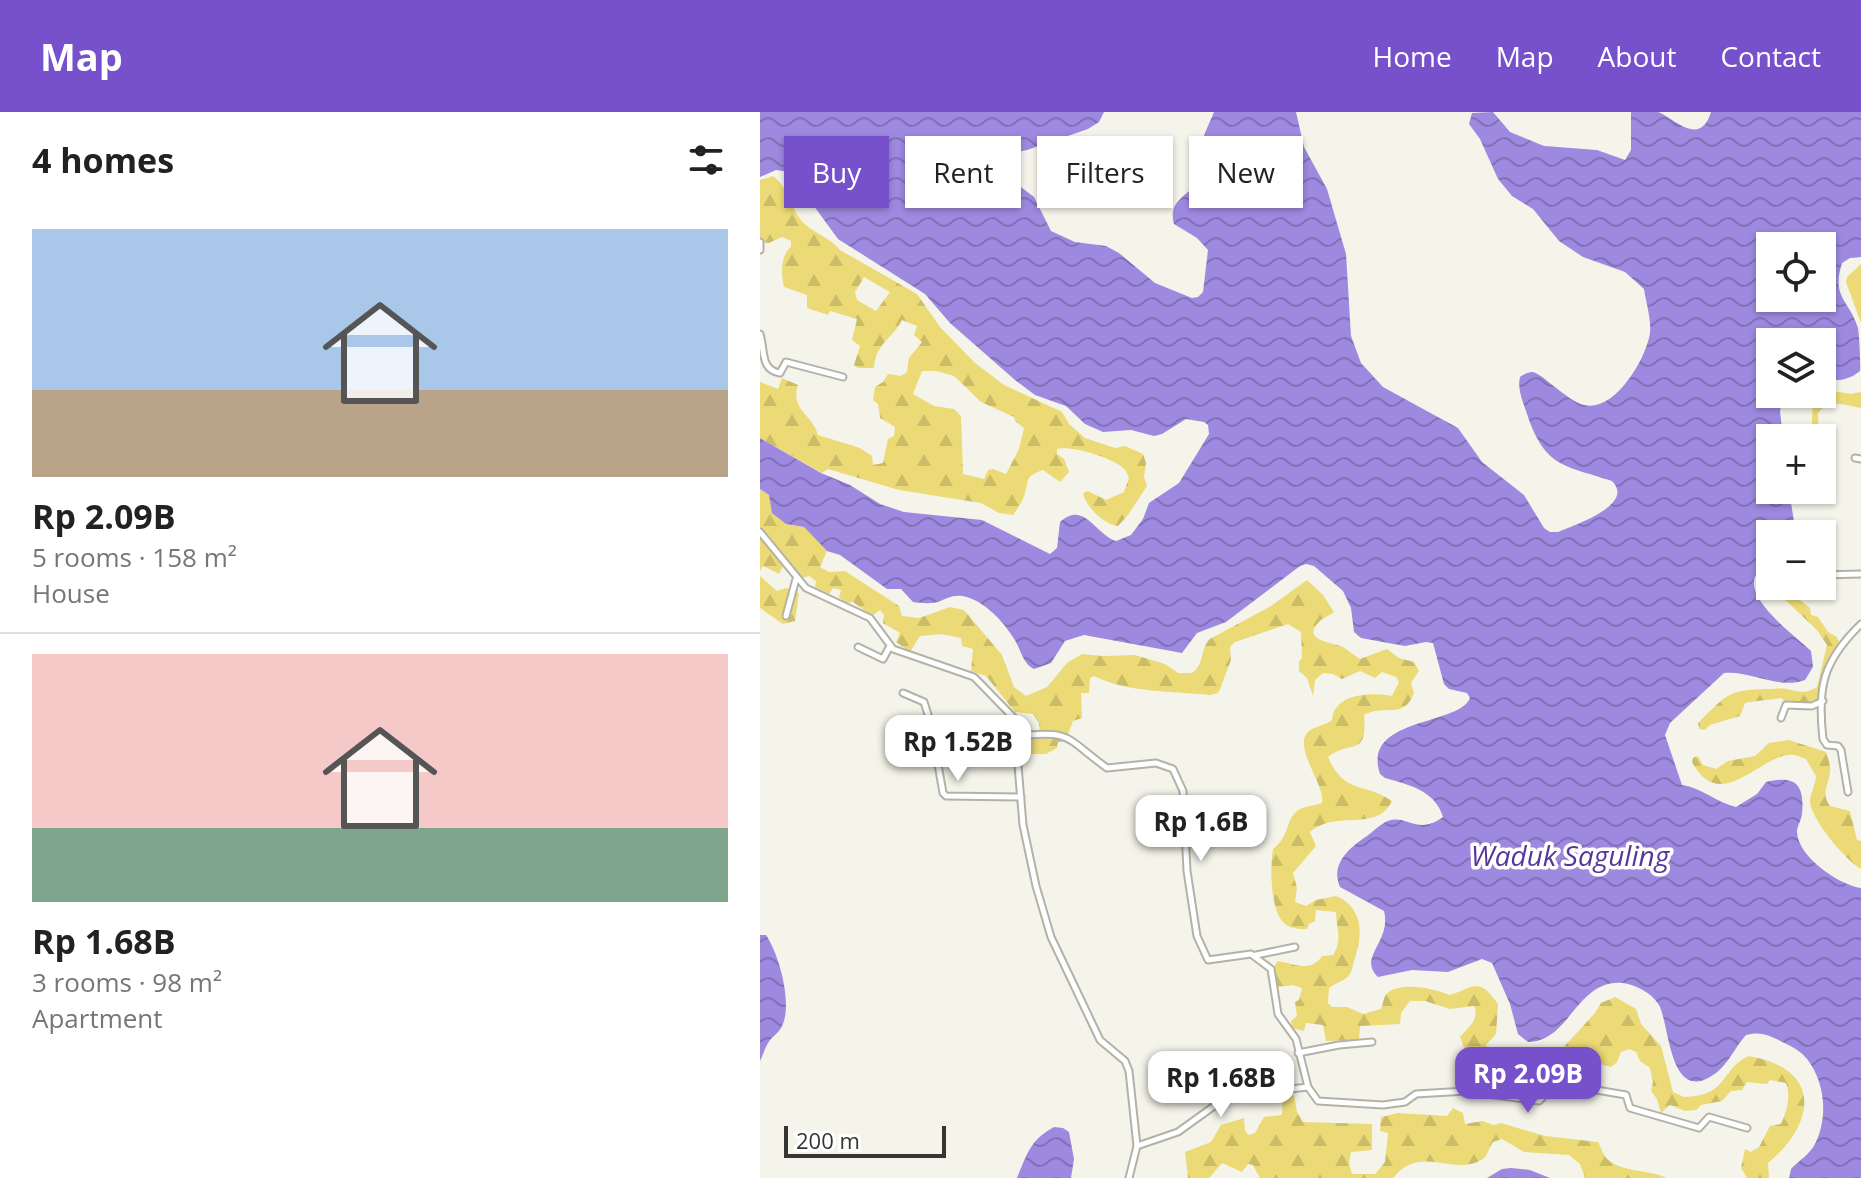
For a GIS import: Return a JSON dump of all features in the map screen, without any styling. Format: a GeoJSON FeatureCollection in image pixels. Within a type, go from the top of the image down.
{"type":"FeatureCollection","features":[{"type":"Feature","properties":{"kind":"street"},"geometry":{"type":"LineString","coordinates":[[760,242],[760,250]]}},
{"type":"Feature","properties":{"kind":"street"},"geometry":{"type":"LineString","coordinates":[[760,334],[763,363],[771,372],[780,373],[786,362],[843,377]]}},
{"type":"Feature","properties":{"kind":"street"},"geometry":{"type":"LineString","coordinates":[[760,532],[796,579],[819,596],[871,619],[890,646],[974,677],[1014,718],[1023,825],[1051,937],[1100,1040],[1128,1066],[1137,1146],[1129,1178]]}},
{"type":"Feature","properties":{"kind":"street"},"geometry":{"type":"LineString","coordinates":[[1836,575],[1861,574]]}},
{"type":"Feature","properties":{"kind":"street"},"geometry":{"type":"LineString","coordinates":[[786,616],[796,579]]}},
{"type":"Feature","properties":{"kind":"street"},"geometry":{"type":"LineString","coordinates":[[1848,792],[1841,750],[1836,745],[1827,745],[1823,739],[1823,681],[1831,659],[1861,624]]}},
{"type":"Feature","properties":{"kind":"street"},"geometry":{"type":"LineString","coordinates":[[858,647],[883,659],[890,646]]}},
{"type":"Feature","properties":{"kind":"street"},"geometry":{"type":"LineString","coordinates":[[903,693],[924,702],[946,796],[1021,797]]}},
{"type":"Feature","properties":{"kind":"street"},"geometry":{"type":"LineString","coordinates":[[1781,718],[1786,705],[1812,706],[1823,701]]}},
{"type":"Feature","properties":{"kind":"street"},"geometry":{"type":"LineString","coordinates":[[931,724],[979,722],[1016,738],[1059,734],[1107,768],[1156,763],[1173,769],[1183,791],[1187,871],[1199,945],[1205,958],[1211,961],[1295,947]]}},
{"type":"Feature","properties":{"kind":"street"},"geometry":{"type":"LineString","coordinates":[[1255,955],[1271,969],[1275,1003],[1282,1020],[1296,1039],[1308,1087],[1318,1101],[1383,1105],[1405,1102],[1416,1094],[1466,1091],[1539,1101],[1545,1084],[1555,1083],[1626,1095],[1630,1108],[1699,1128],[1709,1117],[1747,1128]]}},
{"type":"Feature","properties":{"kind":"street"},"geometry":{"type":"LineString","coordinates":[[1298,1053],[1372,1042]]}},
{"type":"Feature","properties":{"kind":"street"},"geometry":{"type":"LineString","coordinates":[[1137,1146],[1168,1137],[1189,1126],[1228,1096],[1308,1087]]}},
{"type":"Feature","properties":{"kind":"green space"},"geometry":{"type":"Polygon","coordinates":[[[773,176],[784,189],[784,208],[794,208],[804,224],[840,250],[917,294],[940,327],[975,363],[1004,385],[1062,412],[1069,424],[1085,438],[1115,448],[1125,446],[1143,454],[1147,486],[1128,515],[1118,526],[1096,514],[1088,504],[1083,493],[1088,491],[1106,500],[1124,492],[1129,478],[1122,467],[1109,459],[1080,450],[1057,449],[1069,472],[1060,482],[1043,470],[1032,475],[1013,515],[999,513],[981,503],[899,490],[828,469],[822,473],[760,438],[760,382],[778,389],[782,378],[798,385],[796,394],[799,407],[818,435],[860,448],[872,456],[873,465],[883,463],[888,439],[894,436],[895,427],[880,418],[878,404],[873,400],[875,387],[888,374],[901,376],[907,372],[909,358],[922,342],[914,335],[917,326],[902,320],[878,352],[874,368],[858,368],[854,365],[860,346],[852,340],[857,319],[807,308],[807,295],[784,287],[782,266],[791,241],[782,237],[769,243],[760,242],[760,180],[773,176]],[[864,277],[855,292],[857,300],[876,311],[890,292],[864,277]],[[922,371],[913,394],[934,406],[954,409],[961,416],[963,474],[984,479],[988,470],[993,469],[1006,474],[1019,449],[1024,428],[1014,417],[981,402],[954,376],[922,371]]]}},
{"type":"Feature","properties":{"kind":"green space"},"geometry":{"type":"Polygon","coordinates":[[[1861,264],[1861,323],[1846,282],[1847,277],[1861,264]]]}},
{"type":"Feature","properties":{"kind":"green space"},"geometry":{"type":"Polygon","coordinates":[[[1836,391],[1861,392],[1861,408],[1836,404],[1836,391]]]}},
{"type":"Feature","properties":{"kind":"green space"},"geometry":{"type":"Polygon","coordinates":[[[1813,408],[1822,408],[1818,413],[1818,424],[1812,424],[1813,408]]]}},
{"type":"Feature","properties":{"kind":"green space"},"geometry":{"type":"Polygon","coordinates":[[[760,489],[769,495],[786,524],[804,527],[827,551],[820,567],[829,572],[845,571],[899,606],[902,616],[919,618],[950,607],[964,610],[1002,655],[1014,687],[1026,696],[1047,687],[1067,663],[1082,654],[1135,655],[1165,664],[1178,673],[1192,673],[1199,665],[1210,639],[1271,606],[1307,580],[1323,595],[1334,612],[1318,623],[1314,629],[1316,637],[1343,647],[1360,659],[1387,649],[1399,658],[1414,662],[1419,671],[1411,683],[1414,693],[1405,707],[1364,715],[1360,743],[1328,757],[1334,769],[1348,783],[1392,801],[1377,816],[1332,822],[1310,832],[1316,846],[1293,873],[1297,888],[1295,902],[1306,906],[1316,900],[1336,896],[1352,908],[1359,923],[1359,942],[1351,972],[1329,988],[1328,1003],[1332,1007],[1347,1007],[1363,1014],[1381,1009],[1385,996],[1397,988],[1425,988],[1449,995],[1480,986],[1498,1004],[1496,1034],[1486,1045],[1488,1055],[1528,1053],[1551,1056],[1561,1050],[1601,1003],[1615,997],[1636,1009],[1641,1024],[1661,1046],[1673,1092],[1684,1097],[1709,1092],[1717,1087],[1740,1061],[1749,1056],[1773,1063],[1790,1073],[1800,1085],[1804,1099],[1803,1115],[1796,1131],[1768,1163],[1769,1178],[1747,1178],[1741,1168],[1745,1149],[1751,1152],[1759,1147],[1770,1126],[1781,1124],[1788,1104],[1786,1083],[1770,1080],[1767,1084],[1747,1082],[1742,1090],[1731,1091],[1722,1101],[1685,1111],[1670,1105],[1661,1113],[1651,1091],[1650,1068],[1640,1061],[1636,1052],[1629,1049],[1621,1052],[1611,1067],[1596,1063],[1593,1052],[1578,1054],[1571,1065],[1561,1067],[1559,1077],[1512,1075],[1468,1058],[1460,1037],[1474,1019],[1474,1006],[1450,1009],[1425,1001],[1410,1001],[1401,1013],[1400,1024],[1360,1026],[1359,1040],[1326,1041],[1323,1025],[1306,1023],[1304,1031],[1292,1028],[1291,1021],[1297,1016],[1295,1002],[1299,1000],[1302,988],[1293,985],[1270,988],[1269,973],[1278,961],[1308,966],[1322,956],[1333,955],[1338,939],[1336,912],[1316,910],[1315,921],[1307,929],[1295,928],[1286,925],[1279,917],[1274,898],[1271,877],[1273,849],[1297,811],[1322,803],[1319,786],[1306,756],[1305,738],[1309,731],[1332,720],[1339,704],[1347,699],[1374,694],[1392,696],[1399,682],[1396,677],[1382,672],[1375,678],[1360,671],[1342,679],[1323,673],[1315,680],[1313,696],[1307,678],[1299,671],[1301,632],[1288,624],[1235,642],[1230,647],[1231,660],[1218,693],[1210,695],[1121,686],[1094,676],[1090,678],[1089,693],[1081,693],[1082,718],[1073,721],[1065,742],[1058,742],[1057,748],[1046,754],[1027,754],[1026,739],[1040,737],[1039,723],[1033,714],[1015,712],[986,676],[971,671],[973,649],[962,646],[961,638],[942,634],[920,636],[910,652],[896,642],[900,633],[883,623],[884,615],[880,610],[872,616],[853,602],[846,603],[839,597],[841,590],[833,588],[829,594],[815,587],[816,581],[809,576],[802,578],[795,568],[783,566],[779,574],[763,566],[760,571],[760,489]]]}},
{"type":"Feature","properties":{"kind":"green space"},"geometry":{"type":"Polygon","coordinates":[[[760,576],[777,591],[786,588],[799,593],[795,621],[783,624],[760,608],[760,576]]]}},
{"type":"Feature","properties":{"kind":"green space"},"geometry":{"type":"Polygon","coordinates":[[[1785,600],[1800,600],[1810,608],[1811,615],[1818,617],[1828,632],[1837,637],[1842,649],[1830,666],[1823,706],[1792,708],[1781,698],[1750,702],[1745,703],[1740,716],[1710,725],[1705,730],[1699,729],[1698,723],[1722,700],[1735,693],[1780,689],[1802,692],[1817,687],[1827,645],[1817,630],[1785,600]]]}},
{"type":"Feature","properties":{"kind":"green space"},"geometry":{"type":"Polygon","coordinates":[[[1789,740],[1826,752],[1830,770],[1826,798],[1830,806],[1850,811],[1857,840],[1861,841],[1861,869],[1839,849],[1816,819],[1810,802],[1816,776],[1806,759],[1796,755],[1782,756],[1742,778],[1716,784],[1703,777],[1692,762],[1698,756],[1703,765],[1716,769],[1728,761],[1755,756],[1769,743],[1789,740]]]}},
{"type":"Feature","properties":{"kind":"green space"},"geometry":{"type":"Polygon","coordinates":[[[1283,1093],[1294,1096],[1303,1122],[1372,1124],[1372,1150],[1351,1152],[1349,1164],[1352,1174],[1375,1174],[1385,1162],[1388,1133],[1380,1131],[1381,1117],[1398,1113],[1447,1116],[1453,1108],[1463,1113],[1465,1124],[1482,1121],[1494,1125],[1501,1123],[1545,1136],[1598,1142],[1613,1163],[1667,1178],[1585,1178],[1580,1164],[1569,1155],[1524,1152],[1502,1139],[1493,1142],[1483,1159],[1472,1164],[1415,1163],[1393,1178],[1260,1178],[1253,1165],[1248,1164],[1242,1172],[1222,1163],[1209,1178],[1188,1178],[1185,1152],[1211,1142],[1221,1125],[1244,1118],[1245,1131],[1249,1135],[1255,1133],[1264,1117],[1282,1115],[1283,1093]]]}},
{"type":"Feature","properties":{"kind":"water","name":"Waduk Saguling"},"geometry":{"type":"Polygon","coordinates":[[[760,112],[1104,112],[1099,122],[1088,129],[1068,136],[1037,136],[1037,147],[1021,151],[1021,136],[905,136],[905,208],[1021,208],[1021,187],[1034,197],[1051,231],[1075,242],[1106,246],[1155,283],[1192,298],[1203,292],[1208,250],[1197,238],[1174,224],[1177,203],[1189,192],[1189,208],[1303,208],[1303,143],[1327,189],[1346,254],[1351,336],[1361,363],[1383,387],[1458,428],[1482,462],[1524,495],[1544,528],[1558,532],[1610,506],[1617,490],[1612,481],[1569,467],[1549,455],[1527,414],[1520,391],[1520,377],[1529,372],[1536,373],[1584,405],[1606,401],[1626,384],[1646,348],[1650,326],[1644,289],[1625,272],[1583,257],[1559,241],[1533,209],[1512,196],[1498,179],[1480,139],[1469,124],[1472,113],[1493,112],[1510,132],[1544,146],[1597,150],[1625,160],[1631,150],[1631,112],[1658,112],[1686,128],[1694,129],[1706,123],[1711,112],[1861,112],[1861,257],[1842,263],[1839,275],[1842,298],[1858,328],[1860,371],[1851,377],[1836,380],[1836,328],[1756,328],[1756,408],[1781,408],[1781,424],[1756,424],[1756,504],[1791,504],[1794,520],[1756,520],[1756,600],[1760,600],[1777,621],[1811,651],[1813,667],[1805,680],[1785,683],[1724,673],[1670,723],[1665,735],[1682,785],[1729,805],[1736,807],[1757,794],[1766,782],[1784,780],[1796,784],[1803,804],[1797,832],[1804,851],[1831,876],[1861,888],[1861,1178],[1789,1178],[1791,1169],[1816,1142],[1822,1121],[1823,1099],[1818,1078],[1807,1059],[1796,1049],[1773,1037],[1746,1035],[1716,1073],[1701,1081],[1689,1080],[1674,1060],[1659,1005],[1648,993],[1633,986],[1607,984],[1583,1000],[1554,1032],[1528,1042],[1518,1034],[1510,1004],[1492,963],[1482,959],[1448,972],[1412,970],[1378,977],[1371,963],[1383,932],[1384,911],[1340,887],[1339,864],[1354,846],[1385,822],[1401,820],[1426,825],[1443,817],[1434,800],[1427,795],[1380,774],[1378,756],[1384,742],[1397,732],[1449,714],[1470,698],[1467,693],[1449,689],[1444,684],[1433,643],[1405,646],[1361,638],[1354,632],[1351,608],[1343,591],[1314,566],[1300,566],[1226,622],[1197,633],[1182,653],[1084,635],[1065,641],[1051,663],[1034,669],[1026,662],[1001,621],[978,602],[958,596],[935,603],[913,602],[901,589],[887,589],[840,555],[827,551],[804,527],[786,524],[772,513],[769,495],[760,489],[760,438],[880,504],[904,512],[982,520],[1050,554],[1057,548],[1060,522],[1068,516],[1083,516],[1116,541],[1131,535],[1143,519],[1149,503],[1179,483],[1209,434],[1208,425],[1204,422],[1186,419],[1154,436],[1131,430],[1103,432],[1085,424],[1066,406],[1035,395],[1015,380],[950,323],[925,294],[838,239],[815,208],[889,208],[889,136],[784,136],[784,171],[776,170],[760,177],[760,112]]]}},
{"type":"Feature","properties":{"kind":"water","name":"Waduk Saguling"},"geometry":{"type":"Polygon","coordinates":[[[1214,112],[1296,112],[1301,136],[1204,136],[1214,112]]]}},
{"type":"Feature","properties":{"kind":"water"},"geometry":{"type":"Polygon","coordinates":[[[760,935],[766,935],[776,954],[786,1007],[781,1028],[769,1041],[760,1061],[760,935]]]}},
{"type":"Feature","properties":{"kind":"water"},"geometry":{"type":"Polygon","coordinates":[[[1054,1127],[1069,1132],[1074,1159],[1071,1178],[1017,1178],[1034,1143],[1054,1127]]]}},
{"type":"Feature","properties":{"kind":"water"},"geometry":{"type":"Polygon","coordinates":[[[1502,1169],[1530,1170],[1550,1178],[1487,1178],[1502,1169]]]}}]}
